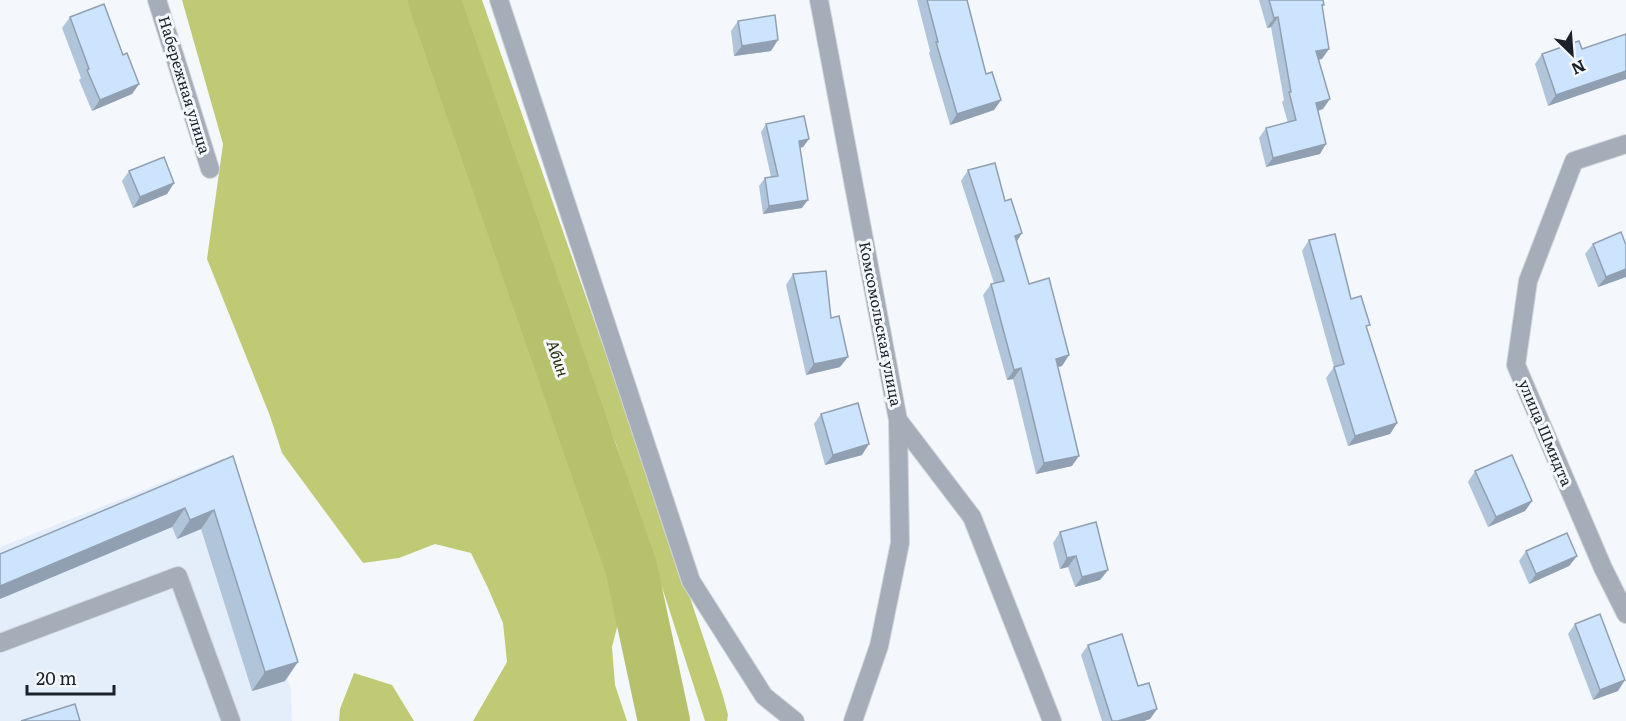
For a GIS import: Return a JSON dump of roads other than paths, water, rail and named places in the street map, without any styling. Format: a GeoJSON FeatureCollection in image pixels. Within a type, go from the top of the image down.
{"type":"FeatureCollection","features":[{"type":"Feature","properties":{"kind":"street","name":"Набережная улица"},"geometry":{"type":"LineString","coordinates":[[157,0],[210,170]]}},
{"type":"Feature","properties":{"kind":"street"},"geometry":{"type":"LineString","coordinates":[[499,0],[691,581],[764,696],[795,721]]}},
{"type":"Feature","properties":{"kind":"street","name":"Комсомольская улица"},"geometry":{"type":"LineString","coordinates":[[819,0],[898,420],[972,517],[1052,721]]}},
{"type":"Feature","properties":{"kind":"street","name":"улица Шмидта"},"geometry":{"type":"LineString","coordinates":[[1626,144],[1574,161],[1528,281],[1516,365],[1603,568],[1626,614]]}},
{"type":"Feature","properties":{"kind":"street"},"geometry":{"type":"LineString","coordinates":[[852,721],[879,646],[900,543],[898,420]]}},
{"type":"Feature","properties":{"kind":"street"},"geometry":{"type":"LineString","coordinates":[[0,643],[178,576],[231,721]]}},
{"type":"Feature","properties":{"kind":"waterway","name":"Абин"},"geometry":{"type":"LineString","coordinates":[[434,0],[631,567],[664,721]]}}]}
